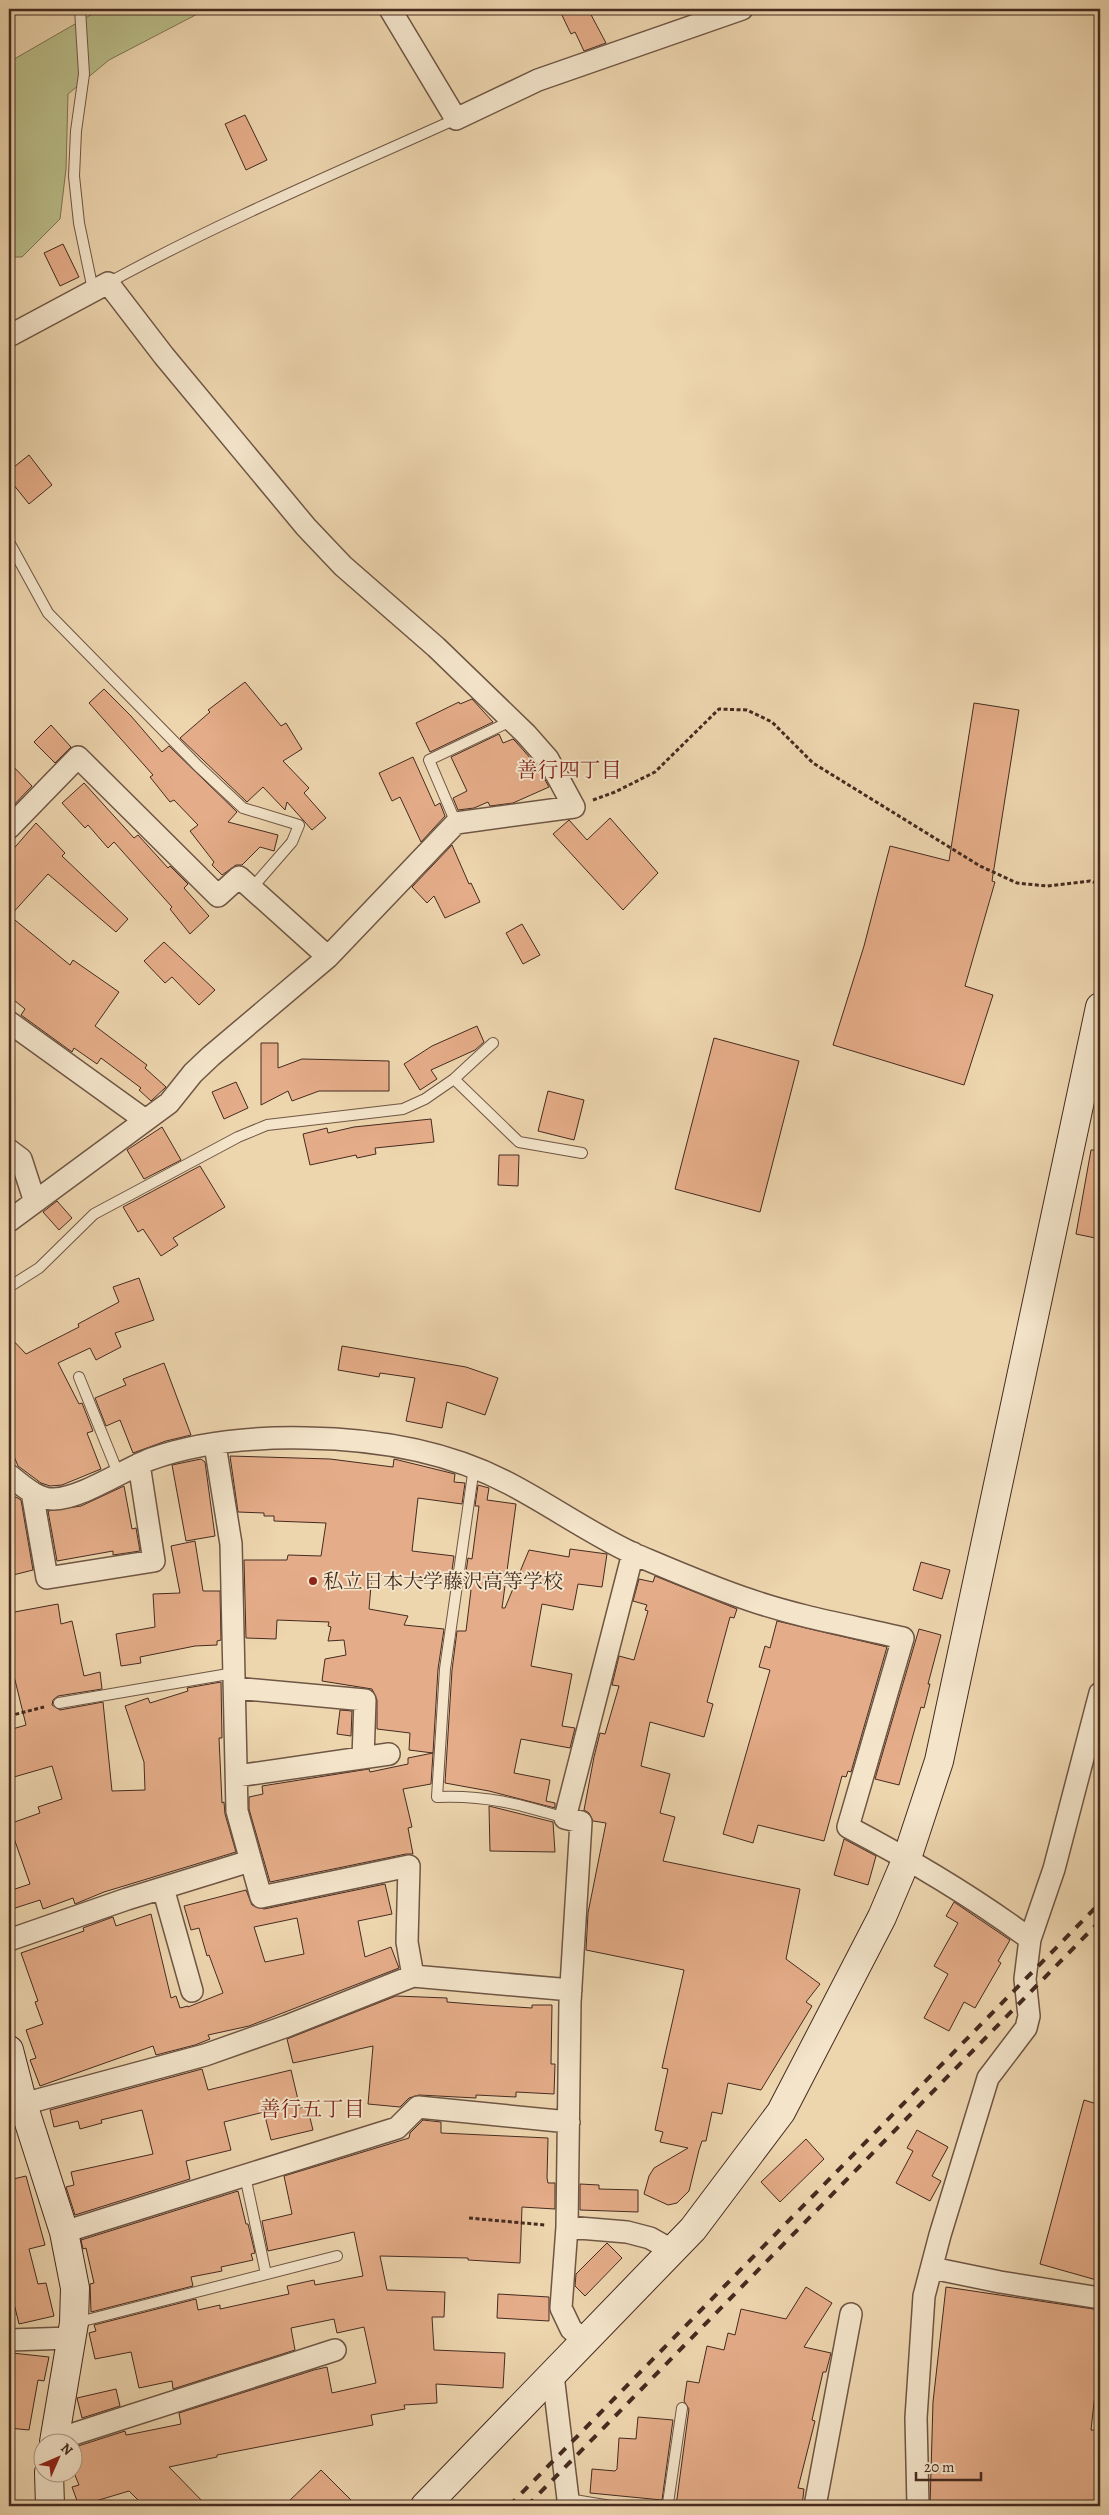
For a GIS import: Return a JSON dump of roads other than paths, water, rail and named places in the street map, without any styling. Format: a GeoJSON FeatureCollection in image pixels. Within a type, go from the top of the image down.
{"type":"FeatureCollection","features":[{"type":"Feature","properties":{"kind":"street"},"geometry":{"type":"LineString","coordinates":[[390,9],[456,119],[538,80],[742,9]]}},
{"type":"Feature","properties":{"kind":"street"},"geometry":{"type":"LineString","coordinates":[[9,336],[101,286],[164,356],[306,527],[343,566],[436,647],[513,720],[548,759],[574,807],[456,823],[328,957],[211,1056],[193,1073],[169,1103],[9,1221]]}},
{"type":"Feature","properties":{"kind":"street"},"geometry":{"type":"LineString","coordinates":[[9,828],[78,757],[218,896],[238,877],[328,957]]}},
{"type":"Feature","properties":{"kind":"street"},"geometry":{"type":"LineString","coordinates":[[425,2506],[673,2251],[737,2173],[781,2112],[882,1917],[906,1858],[939,1761],[966,1642],[1100,1007]]}},
{"type":"Feature","properties":{"kind":"street"},"geometry":{"type":"LineString","coordinates":[[9,1022],[145,1120]]}},
{"type":"Feature","properties":{"kind":"street"},"geometry":{"type":"LineString","coordinates":[[9,1150],[21,1158],[35,1202]]}},
{"type":"Feature","properties":{"kind":"street"},"geometry":{"type":"LineString","coordinates":[[9,1475],[32,1492],[52,1500],[70,1496],[140,1464],[193,1448],[244,1440],[306,1438],[358,1441],[421,1451],[474,1467],[509,1483],[571,1521],[633,1553],[750,1600],[903,1638],[848,1827],[906,1858],[996,1914],[1030,1939]]}},
{"type":"Feature","properties":{"kind":"street"},"geometry":{"type":"LineString","coordinates":[[215,1445],[231,1544],[237,1811],[261,1897],[409,1866],[407,1942],[413,1976]]}},
{"type":"Feature","properties":{"kind":"street"},"geometry":{"type":"LineString","coordinates":[[32,1492],[47,1578],[154,1561],[140,1464]]}},
{"type":"Feature","properties":{"kind":"street"},"geometry":{"type":"LineString","coordinates":[[585,2342],[571,2329],[561,2308],[567,2227],[571,1990],[581,1822],[565,1818],[633,1553]]}},
{"type":"Feature","properties":{"kind":"street"},"geometry":{"type":"LineString","coordinates":[[234,1681],[365,1700],[363,1758]]}},
{"type":"Feature","properties":{"kind":"street"},"geometry":{"type":"LineString","coordinates":[[918,2506],[916,2418],[924,2296],[988,2078],[1026,2028],[1029,2016],[1025,1979],[1030,1939],[1054,1869],[1100,1693]]}},
{"type":"Feature","properties":{"kind":"street"},"geometry":{"type":"LineString","coordinates":[[236,1776],[389,1754]]}},
{"type":"Feature","properties":{"kind":"street"},"geometry":{"type":"LineString","coordinates":[[9,1940],[250,1861]]}},
{"type":"Feature","properties":{"kind":"street"},"geometry":{"type":"LineString","coordinates":[[163,1888],[192,1991]]}},
{"type":"Feature","properties":{"kind":"street"},"geometry":{"type":"LineString","coordinates":[[23,2104],[205,2055],[287,2026],[413,1976],[571,1990]]}},
{"type":"Feature","properties":{"kind":"street"},"geometry":{"type":"LineString","coordinates":[[10,2059],[64,2232],[75,2288],[73,2331],[56,2432]]}},
{"type":"Feature","properties":{"kind":"street"},"geometry":{"type":"LineString","coordinates":[[64,2232],[396,2128],[418,2107],[569,2122]]}},
{"type":"Feature","properties":{"kind":"street"},"geometry":{"type":"LineString","coordinates":[[567,2227],[627,2232],[650,2238],[673,2251]]}},
{"type":"Feature","properties":{"kind":"street"},"geometry":{"type":"LineString","coordinates":[[932,2268],[1000,2282],[1100,2298]]}},
{"type":"Feature","properties":{"kind":"street"},"geometry":{"type":"LineString","coordinates":[[815,2506],[852,2314]]}},
{"type":"Feature","properties":{"kind":"street"},"geometry":{"type":"LineString","coordinates":[[9,2340],[73,2331]]}},
{"type":"Feature","properties":{"kind":"street"},"geometry":{"type":"LineString","coordinates":[[82,2433],[335,2350]]}},
{"type":"Feature","properties":{"kind":"street"},"geometry":{"type":"LineString","coordinates":[[553,2374],[564,2502]]}},
{"type":"Feature","properties":{"kind":"street"},"geometry":{"type":"LineString","coordinates":[[49,2482],[50,2506]]}},
{"type":"Feature","properties":{"kind":"lane"},"geometry":{"type":"LineString","coordinates":[[80,9],[84,74],[76,131],[74,176],[79,223],[101,286],[164,252],[456,119]]}},
{"type":"Feature","properties":{"kind":"lane"},"geometry":{"type":"LineString","coordinates":[[9,542],[48,613],[198,766],[243,808],[299,826],[292,842],[252,888]]}},
{"type":"Feature","properties":{"kind":"lane"},"geometry":{"type":"LineString","coordinates":[[456,823],[429,760],[513,720]]}},
{"type":"Feature","properties":{"kind":"lane"},"geometry":{"type":"LineString","coordinates":[[9,1287],[39,1268],[94,1214],[238,1137],[267,1125],[403,1109],[425,1099],[454,1079],[493,1043]]}},
{"type":"Feature","properties":{"kind":"lane"},"geometry":{"type":"LineString","coordinates":[[454,1079],[519,1142],[582,1153]]}},
{"type":"Feature","properties":{"kind":"lane"},"geometry":{"type":"LineString","coordinates":[[79,1377],[118,1473]]}},
{"type":"Feature","properties":{"kind":"lane"},"geometry":{"type":"LineString","coordinates":[[474,1467],[445,1669],[437,1797],[470,1796],[502,1800],[565,1818]]}},
{"type":"Feature","properties":{"kind":"lane"},"geometry":{"type":"LineString","coordinates":[[59,1703],[234,1681]]}},
{"type":"Feature","properties":{"kind":"lane"},"geometry":{"type":"LineString","coordinates":[[245,2176],[266,2274]]}},
{"type":"Feature","properties":{"kind":"lane"},"geometry":{"type":"LineString","coordinates":[[73,2331],[266,2274],[336,2256]]}},
{"type":"Feature","properties":{"kind":"lane"},"geometry":{"type":"LineString","coordinates":[[666,2506],[682,2408]]}},
{"type":"Feature","properties":{"kind":"lane"},"geometry":{"type":"LineString","coordinates":[[564,2502],[610,2506]]}},
{"type":"Feature","properties":{"kind":"railway"},"geometry":{"type":"LineString","coordinates":[[509,2506],[1100,1903]]}},
{"type":"Feature","properties":{"kind":"railway"},"geometry":{"type":"LineString","coordinates":[[527,2506],[1100,1921]]}},
{"type":"Feature","properties":{"kind":"place","name":"私立日本大学藤沢高等学校"},"geometry":{"type":"Point","coordinates":[313,1581]}},
{"type":"Feature","properties":{"kind":"district","name":"善行四丁目"},"geometry":{"type":"Point","coordinates":[569,770]}},
{"type":"Feature","properties":{"kind":"district","name":"善行五丁目"},"geometry":{"type":"Point","coordinates":[312,2109]}}]}
